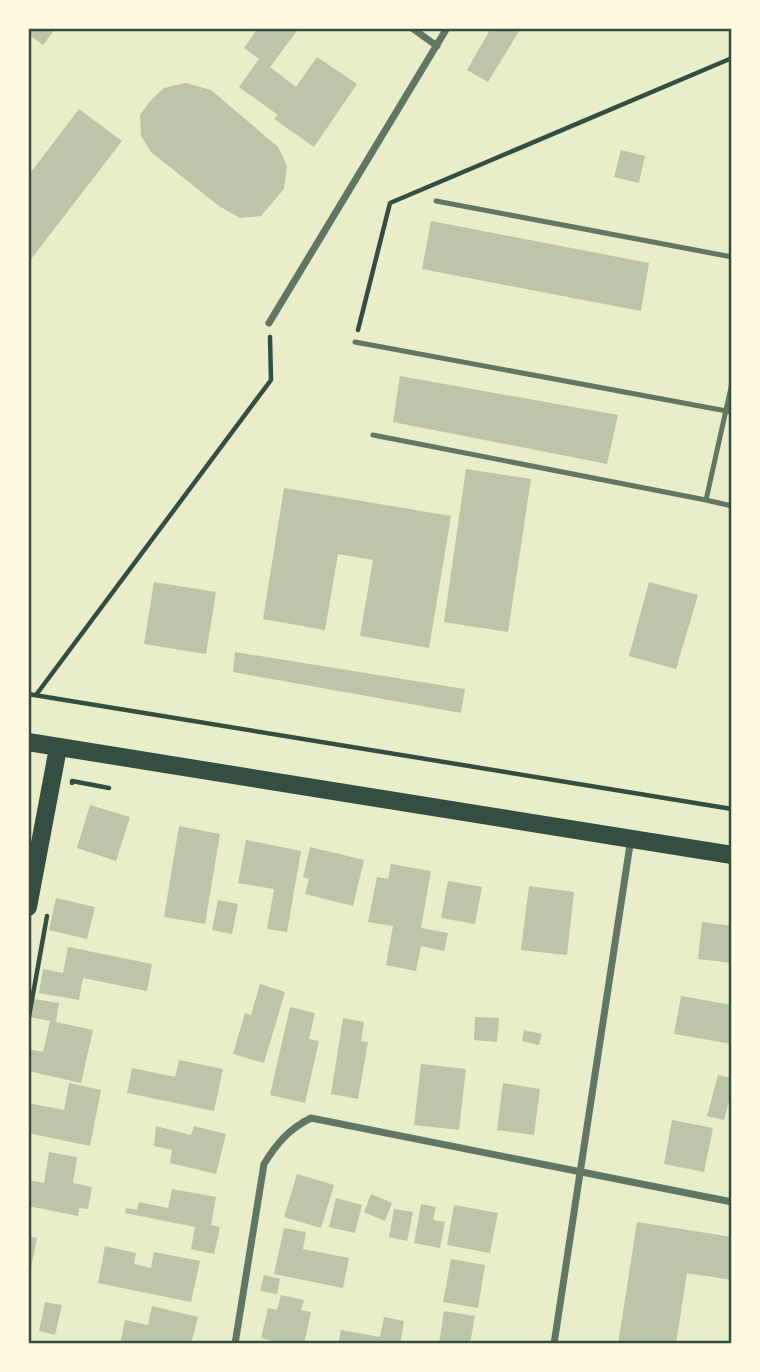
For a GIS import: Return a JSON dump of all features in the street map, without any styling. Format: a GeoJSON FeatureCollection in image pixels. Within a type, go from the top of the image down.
{"type":"FeatureCollection","features":[{"type":"Feature","properties":{"kind":"main road"},"geometry":{"type":"LineString","coordinates":[[28,743],[732,855]]}},
{"type":"Feature","properties":{"kind":"main road"},"geometry":{"type":"LineString","coordinates":[[28,907],[58,748]]}},
{"type":"Feature","properties":{"kind":"street"},"geometry":{"type":"LineString","coordinates":[[412,28],[437,46]]}},
{"type":"Feature","properties":{"kind":"street"},"geometry":{"type":"LineString","coordinates":[[269,323],[447,28]]}},
{"type":"Feature","properties":{"kind":"street"},"geometry":{"type":"LineString","coordinates":[[554,1344],[631,838]]}},
{"type":"Feature","properties":{"kind":"street"},"geometry":{"type":"LineString","coordinates":[[235,1344],[264,1164],[278,1141],[297,1125],[311,1118],[732,1202]]}},
{"type":"Feature","properties":{"kind":"lane"},"geometry":{"type":"LineString","coordinates":[[436,201],[732,257]]}},
{"type":"Feature","properties":{"kind":"lane"},"geometry":{"type":"LineString","coordinates":[[355,342],[729,412]]}},
{"type":"Feature","properties":{"kind":"lane"},"geometry":{"type":"LineString","coordinates":[[706,500],[729,412],[732,383]]}},
{"type":"Feature","properties":{"kind":"lane"},"geometry":{"type":"LineString","coordinates":[[373,435],[732,506]]}},
{"type":"Feature","properties":{"kind":"path"},"geometry":{"type":"LineString","coordinates":[[355,342],[390,203],[732,58]]}},
{"type":"Feature","properties":{"kind":"path"},"geometry":{"type":"LineString","coordinates":[[36,695],[271,380],[269,323]]}},
{"type":"Feature","properties":{"kind":"path"},"geometry":{"type":"LineString","coordinates":[[28,694],[732,809]]}},
{"type":"Feature","properties":{"kind":"building"},"geometry":{"type":"Polygon","coordinates":[[[28,28],[56,28],[43,45],[28,34],[28,28]]]}},
{"type":"Feature","properties":{"kind":"building"},"geometry":{"type":"Polygon","coordinates":[[[258,28],[299,28],[270,67],[296,87],[317,57],[357,84],[314,147],[274,119],[278,115],[239,87],[259,59],[244,48],[258,28]]]}},
{"type":"Feature","properties":{"kind":"building"},"geometry":{"type":"Polygon","coordinates":[[[491,28],[521,28],[488,82],[467,70],[491,28]]]}},
{"type":"Feature","properties":{"kind":"building"},"geometry":{"type":"Polygon","coordinates":[[[186,83],[211,90],[278,147],[287,166],[284,189],[261,216],[240,218],[219,206],[151,152],[141,136],[140,115],[150,101],[164,88],[186,83]]]}},
{"type":"Feature","properties":{"kind":"building"},"geometry":{"type":"Polygon","coordinates":[[[79,109],[122,141],[28,263],[28,176],[79,109]]]}},
{"type":"Feature","properties":{"kind":"building"},"geometry":{"type":"Polygon","coordinates":[[[621,150],[645,156],[639,183],[614,177],[621,150]]]}},
{"type":"Feature","properties":{"kind":"building"},"geometry":{"type":"Polygon","coordinates":[[[431,221],[649,263],[641,311],[422,269],[431,221]]]}},
{"type":"Feature","properties":{"kind":"building"},"geometry":{"type":"Polygon","coordinates":[[[400,376],[618,415],[607,464],[393,422],[400,376]]]}},
{"type":"Feature","properties":{"kind":"building"},"geometry":{"type":"Polygon","coordinates":[[[466,469],[531,479],[508,632],[444,622],[466,469]]]}},
{"type":"Feature","properties":{"kind":"building"},"geometry":{"type":"Polygon","coordinates":[[[284,488],[451,516],[429,648],[360,636],[373,560],[338,554],[325,630],[263,619],[284,488]]]}},
{"type":"Feature","properties":{"kind":"building"},"geometry":{"type":"Polygon","coordinates":[[[154,582],[216,592],[206,654],[144,644],[154,582]]]}},
{"type":"Feature","properties":{"kind":"building"},"geometry":{"type":"Polygon","coordinates":[[[649,582],[698,595],[676,669],[629,656],[649,582]]]}},
{"type":"Feature","properties":{"kind":"building"},"geometry":{"type":"Polygon","coordinates":[[[235,652],[465,689],[461,713],[233,672],[235,652]]]}},
{"type":"Feature","properties":{"kind":"building"},"geometry":{"type":"Polygon","coordinates":[[[90,805],[130,817],[116,861],[77,848],[90,805]]]}},
{"type":"Feature","properties":{"kind":"building"},"geometry":{"type":"Polygon","coordinates":[[[179,826],[220,834],[205,924],[164,917],[179,826]]]}},
{"type":"Feature","properties":{"kind":"building"},"geometry":{"type":"Polygon","coordinates":[[[246,840],[301,851],[287,932],[267,929],[274,889],[238,883],[246,840]]]}},
{"type":"Feature","properties":{"kind":"building"},"geometry":{"type":"Polygon","coordinates":[[[310,847],[364,860],[353,906],[305,894],[309,879],[303,877],[310,847]]]}},
{"type":"Feature","properties":{"kind":"building"},"geometry":{"type":"Polygon","coordinates":[[[391,864],[431,871],[421,928],[448,933],[444,951],[421,946],[416,971],[386,965],[393,926],[368,922],[377,877],[388,879],[391,864]]]}},
{"type":"Feature","properties":{"kind":"building"},"geometry":{"type":"Polygon","coordinates":[[[448,881],[482,887],[475,924],[441,918],[448,881]]]}},
{"type":"Feature","properties":{"kind":"building"},"geometry":{"type":"Polygon","coordinates":[[[529,886],[574,892],[567,955],[521,950],[529,886]]]}},
{"type":"Feature","properties":{"kind":"building"},"geometry":{"type":"Polygon","coordinates":[[[56,898],[95,907],[87,939],[49,930],[56,898]]]}},
{"type":"Feature","properties":{"kind":"building"},"geometry":{"type":"Polygon","coordinates":[[[218,900],[238,904],[232,934],[212,930],[218,900]]]}},
{"type":"Feature","properties":{"kind":"building"},"geometry":{"type":"Polygon","coordinates":[[[702,922],[732,926],[732,963],[698,959],[702,922]]]}},
{"type":"Feature","properties":{"kind":"building"},"geometry":{"type":"Polygon","coordinates":[[[68,947],[152,964],[147,991],[83,978],[79,1000],[39,993],[43,969],[63,973],[68,947]]]}},
{"type":"Feature","properties":{"kind":"building"},"geometry":{"type":"Polygon","coordinates":[[[260,984],[285,992],[264,1063],[233,1054],[245,1013],[251,1015],[260,984]]]}},
{"type":"Feature","properties":{"kind":"building"},"geometry":{"type":"Polygon","coordinates":[[[681,996],[732,1005],[732,1044],[674,1034],[681,996]]]}},
{"type":"Feature","properties":{"kind":"building"},"geometry":{"type":"Polygon","coordinates":[[[34,999],[59,1003],[56,1022],[93,1030],[81,1083],[28,1071],[28,1049],[43,1052],[50,1021],[30,1017],[34,999]]]}},
{"type":"Feature","properties":{"kind":"building"},"geometry":{"type":"Polygon","coordinates":[[[290,1007],[315,1013],[309,1039],[319,1041],[305,1103],[270,1095],[290,1007]]]}},
{"type":"Feature","properties":{"kind":"building"},"geometry":{"type":"Polygon","coordinates":[[[475,1017],[499,1018],[497,1042],[474,1040],[475,1017]]]}},
{"type":"Feature","properties":{"kind":"building"},"geometry":{"type":"Polygon","coordinates":[[[343,1018],[364,1022],[361,1041],[368,1042],[358,1099],[331,1094],[343,1018]]]}},
{"type":"Feature","properties":{"kind":"building"},"geometry":{"type":"Polygon","coordinates":[[[524,1030],[542,1034],[539,1045],[522,1041],[524,1030]]]}},
{"type":"Feature","properties":{"kind":"building"},"geometry":{"type":"Polygon","coordinates":[[[179,1060],[223,1069],[214,1111],[127,1093],[132,1068],[175,1077],[179,1060]]]}},
{"type":"Feature","properties":{"kind":"building"},"geometry":{"type":"Polygon","coordinates":[[[421,1064],[466,1069],[459,1130],[414,1125],[421,1064]]]}},
{"type":"Feature","properties":{"kind":"building"},"geometry":{"type":"Polygon","coordinates":[[[718,1075],[732,1078],[724,1120],[707,1116],[718,1075]]]}},
{"type":"Feature","properties":{"kind":"building"},"geometry":{"type":"Polygon","coordinates":[[[69,1083],[101,1090],[90,1146],[28,1133],[28,1103],[64,1110],[69,1083]]]}},
{"type":"Feature","properties":{"kind":"building"},"geometry":{"type":"Polygon","coordinates":[[[503,1083],[540,1089],[534,1135],[497,1130],[503,1083]]]}},
{"type":"Feature","properties":{"kind":"building"},"geometry":{"type":"Polygon","coordinates":[[[672,1120],[713,1128],[704,1172],[664,1164],[672,1120]]]}},
{"type":"Feature","properties":{"kind":"building"},"geometry":{"type":"Polygon","coordinates":[[[156,1126],[191,1135],[194,1126],[226,1134],[216,1174],[170,1163],[172,1150],[154,1146],[156,1126]]]}},
{"type":"Feature","properties":{"kind":"building"},"geometry":{"type":"Polygon","coordinates":[[[49,1152],[77,1157],[73,1183],[92,1187],[88,1209],[79,1208],[78,1216],[28,1206],[28,1180],[44,1183],[49,1152]]]}},
{"type":"Feature","properties":{"kind":"building"},"geometry":{"type":"Polygon","coordinates":[[[297,1174],[334,1185],[321,1228],[284,1217],[297,1174]]]}},
{"type":"Feature","properties":{"kind":"building"},"geometry":{"type":"Polygon","coordinates":[[[172,1189],[216,1197],[211,1225],[220,1227],[214,1254],[191,1249],[195,1227],[125,1213],[126,1208],[137,1210],[139,1202],[168,1208],[172,1189]]]}},
{"type":"Feature","properties":{"kind":"building"},"geometry":{"type":"Polygon","coordinates":[[[371,1194],[392,1203],[385,1221],[364,1212],[371,1194]]]}},
{"type":"Feature","properties":{"kind":"building"},"geometry":{"type":"Polygon","coordinates":[[[336,1198],[362,1205],[355,1233],[329,1227],[336,1198]]]}},
{"type":"Feature","properties":{"kind":"building"},"geometry":{"type":"Polygon","coordinates":[[[421,1204],[436,1207],[433,1220],[445,1222],[440,1248],[414,1243],[421,1204]]]}},
{"type":"Feature","properties":{"kind":"building"},"geometry":{"type":"Polygon","coordinates":[[[454,1205],[498,1213],[490,1253],[447,1245],[454,1205]]]}},
{"type":"Feature","properties":{"kind":"building"},"geometry":{"type":"Polygon","coordinates":[[[394,1209],[413,1212],[407,1241],[389,1237],[394,1209]]]}},
{"type":"Feature","properties":{"kind":"building"},"geometry":{"type":"Polygon","coordinates":[[[637,1222],[732,1237],[732,1280],[687,1273],[676,1344],[618,1344],[637,1222]]]}},
{"type":"Feature","properties":{"kind":"building"},"geometry":{"type":"Polygon","coordinates":[[[284,1228],[306,1232],[303,1249],[349,1258],[343,1288],[274,1274],[284,1228]]]}},
{"type":"Feature","properties":{"kind":"building"},"geometry":{"type":"Polygon","coordinates":[[[28,1236],[37,1238],[29,1278],[28,1278],[28,1236]]]}},
{"type":"Feature","properties":{"kind":"building"},"geometry":{"type":"Polygon","coordinates":[[[105,1246],[136,1253],[134,1264],[151,1268],[154,1252],[200,1261],[191,1302],[98,1283],[105,1246]]]}},
{"type":"Feature","properties":{"kind":"building"},"geometry":{"type":"Polygon","coordinates":[[[451,1259],[485,1265],[478,1308],[443,1302],[451,1259]]]}},
{"type":"Feature","properties":{"kind":"building"},"geometry":{"type":"Polygon","coordinates":[[[264,1275],[280,1279],[277,1294],[260,1291],[264,1275]]]}},
{"type":"Feature","properties":{"kind":"building"},"geometry":{"type":"Polygon","coordinates":[[[281,1295],[304,1300],[301,1310],[311,1312],[304,1344],[284,1344],[261,1338],[268,1308],[277,1310],[281,1295]]]}},
{"type":"Feature","properties":{"kind":"building"},"geometry":{"type":"Polygon","coordinates":[[[45,1302],[62,1305],[55,1335],[39,1331],[45,1302]]]}},
{"type":"Feature","properties":{"kind":"building"},"geometry":{"type":"Polygon","coordinates":[[[152,1306],[198,1317],[191,1344],[120,1344],[125,1320],[148,1325],[152,1306]]]}},
{"type":"Feature","properties":{"kind":"building"},"geometry":{"type":"Polygon","coordinates":[[[444,1311],[475,1316],[470,1344],[439,1344],[444,1311]]]}},
{"type":"Feature","properties":{"kind":"building"},"geometry":{"type":"Polygon","coordinates":[[[384,1317],[404,1321],[400,1344],[338,1344],[341,1330],[380,1337],[384,1317]]]}}]}
